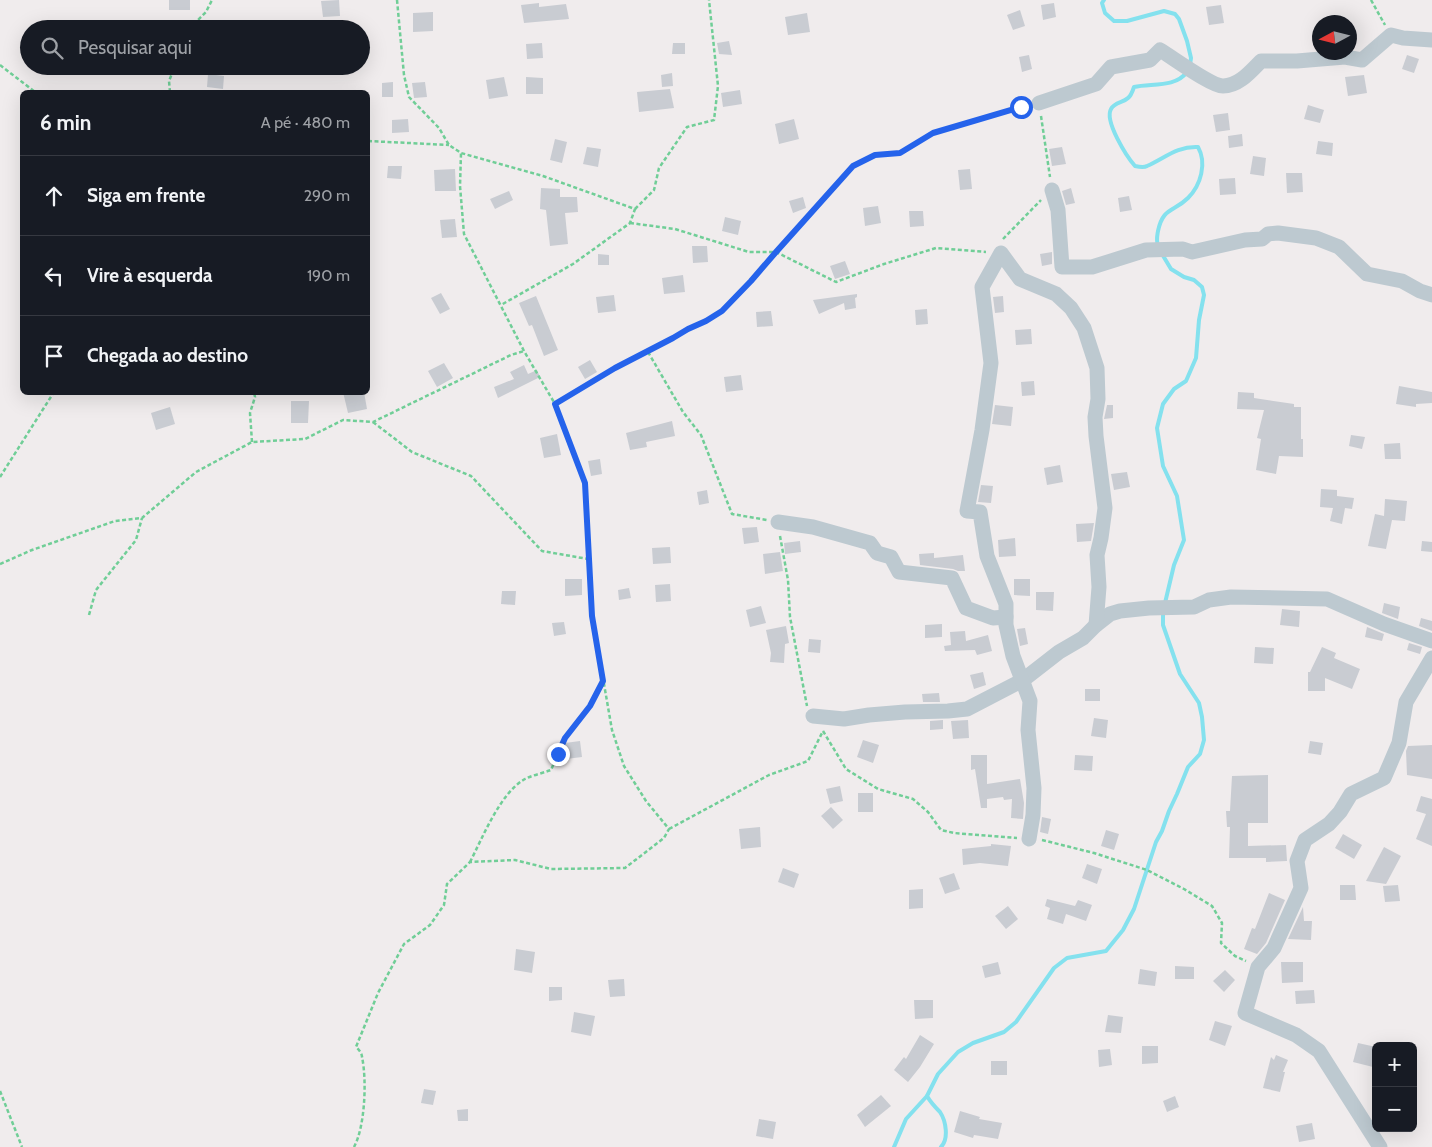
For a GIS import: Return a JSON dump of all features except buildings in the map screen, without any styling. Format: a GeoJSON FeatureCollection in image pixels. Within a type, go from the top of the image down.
{"type":"FeatureCollection","features":[{"type":"Feature","properties":{"kind":"street"},"geometry":{"type":"LineString","coordinates":[[1039,102],[1096,84],[1111,67],[1150,60],[1160,50],[1205,78],[1223,86],[1238,82],[1261,61],[1297,61],[1345,57],[1362,60],[1391,35],[1403,38],[1432,40]]}},
{"type":"Feature","properties":{"kind":"street"},"geometry":{"type":"LineString","coordinates":[[1052,190],[1058,210],[1062,268],[1056,294]]}},
{"type":"Feature","properties":{"kind":"street"},"geometry":{"type":"LineString","coordinates":[[1062,268],[1092,267],[1146,250],[1183,249],[1192,252],[1278,233],[1316,238],[1339,247],[1367,274],[1402,281],[1432,295]]}},
{"type":"Feature","properties":{"kind":"street"},"geometry":{"type":"LineString","coordinates":[[1029,839],[1033,815],[1034,788],[1028,730],[1030,701],[1013,656],[1006,625],[1006,604],[986,556],[980,512],[967,512],[982,430],[991,363],[982,286],[1001,253],[1020,279],[1056,294],[1071,308],[1084,328],[1097,368],[1096,436],[1105,508],[1097,555],[1099,587],[1096,625]]}},
{"type":"Feature","properties":{"kind":"street"},"geometry":{"type":"LineString","coordinates":[[778,522],[813,527],[870,542],[877,553],[892,557],[898,572],[952,578],[966,608],[993,618],[1006,617]]}},
{"type":"Feature","properties":{"kind":"street"},"geometry":{"type":"LineString","coordinates":[[813,716],[844,719],[869,715],[967,709],[1023,680],[1059,652],[1083,638],[1110,614],[1149,608],[1194,607],[1209,600],[1231,597],[1327,599],[1384,624],[1432,641]]}},
{"type":"Feature","properties":{"kind":"street"},"geometry":{"type":"LineString","coordinates":[[1380,1147],[1319,1051],[1296,1035],[1244,1013],[1258,967],[1274,948],[1301,888],[1297,861],[1305,840],[1329,824],[1340,812],[1350,794],[1384,778],[1399,744],[1406,702],[1432,658]]}},
{"type":"Feature","properties":{"kind":"path"},"geometry":{"type":"LineString","coordinates":[[198,20],[206,12],[212,0]]}},
{"type":"Feature","properties":{"kind":"path"},"geometry":{"type":"LineString","coordinates":[[397,0],[404,75],[409,97],[439,128],[449,145],[460,154],[543,176],[635,209]]}},
{"type":"Feature","properties":{"kind":"path"},"geometry":{"type":"LineString","coordinates":[[501,305],[573,264],[630,223],[635,209],[654,190],[659,168],[687,126],[714,120],[718,86],[709,0]]}},
{"type":"Feature","properties":{"kind":"path"},"geometry":{"type":"LineString","coordinates":[[1371,0],[1391,35]]}},
{"type":"Feature","properties":{"kind":"path"},"geometry":{"type":"LineString","coordinates":[[1,64],[33,90]]}},
{"type":"Feature","properties":{"kind":"path"},"geometry":{"type":"LineString","coordinates":[[170,90],[169,81],[171,75]]}},
{"type":"Feature","properties":{"kind":"path"},"geometry":{"type":"LineString","coordinates":[[555,404],[615,368],[722,311],[751,281],[776,252],[853,166],[875,155],[900,153],[933,133],[1039,102],[1052,190],[1000,242],[1001,253],[936,248],[884,264],[836,282],[776,252],[749,252],[675,230],[630,223]]}},
{"type":"Feature","properties":{"kind":"path"},"geometry":{"type":"LineString","coordinates":[[370,141],[449,145]]}},
{"type":"Feature","properties":{"kind":"path"},"geometry":{"type":"LineString","coordinates":[[460,154],[460,186],[464,234],[524,351],[555,404],[585,483],[592,616],[612,730],[624,766],[646,801],[669,829]]}},
{"type":"Feature","properties":{"kind":"path"},"geometry":{"type":"LineString","coordinates":[[0,564],[32,550],[115,521],[142,518],[196,472],[252,442],[304,439],[343,420],[373,422],[511,355],[524,351]]}},
{"type":"Feature","properties":{"kind":"path"},"geometry":{"type":"LineString","coordinates":[[0,477],[52,395]]}},
{"type":"Feature","properties":{"kind":"path"},"geometry":{"type":"LineString","coordinates":[[252,442],[250,413],[254,395]]}},
{"type":"Feature","properties":{"kind":"path"},"geometry":{"type":"LineString","coordinates":[[373,422],[412,452],[471,476],[542,551],[588,559]]}},
{"type":"Feature","properties":{"kind":"path"},"geometry":{"type":"LineString","coordinates":[[89,615],[96,590],[136,540],[142,518]]}},
{"type":"Feature","properties":{"kind":"path"},"geometry":{"type":"LineString","coordinates":[[354,1147],[358,1140],[365,1097],[362,1055],[356,1047],[378,993],[404,944],[430,924],[444,905],[447,884],[470,862],[509,792],[526,779],[551,770],[565,738],[590,706],[603,681]]}},
{"type":"Feature","properties":{"kind":"path"},"geometry":{"type":"LineString","coordinates":[[470,862],[515,860],[550,869],[625,868],[664,838],[669,829],[769,775],[808,762],[823,731]]}},
{"type":"Feature","properties":{"kind":"path"},"geometry":{"type":"LineString","coordinates":[[0,1092],[22,1147]]}},
{"type":"Feature","properties":{"kind":"waterway"},"geometry":{"type":"LineString","coordinates":[[1104,0],[1102,3],[1105,13],[1114,21],[1127,21],[1164,11],[1175,14],[1179,19],[1187,41],[1191,58],[1190,65]]}},
{"type":"Feature","properties":{"kind":"waterway"},"geometry":{"type":"LineString","coordinates":[[1158,246],[1157,235],[1163,218],[1188,198],[1196,187],[1201,174],[1201,153],[1198,147],[1184,148],[1146,167],[1135,166],[1117,139],[1110,115],[1111,109],[1126,100],[1134,87],[1170,83],[1176,81],[1187,72]]}},
{"type":"Feature","properties":{"kind":"waterway"},"geometry":{"type":"LineString","coordinates":[[1162,254],[1171,269],[1184,277],[1194,280],[1202,287],[1204,295],[1199,320],[1196,358],[1186,381],[1174,389],[1163,404],[1157,428],[1163,466],[1177,496],[1184,540],[1174,565],[1165,603]]}},
{"type":"Feature","properties":{"kind":"waterway"},"geometry":{"type":"LineString","coordinates":[[941,1147],[944,1144],[946,1135],[944,1120],[927,1096],[938,1074],[958,1052],[973,1043],[1004,1032],[1016,1022],[1054,968],[1067,958],[1106,951],[1123,930],[1134,909],[1156,842],[1169,811],[1188,767],[1200,754],[1204,740],[1199,703],[1180,674],[1163,625],[1163,612]]}},
{"type":"Feature","properties":{"kind":"waterway"},"geometry":{"type":"LineString","coordinates":[[894,1147],[906,1119],[927,1096]]}},
{"type":"Feature","properties":{"kind":"route"},"geometry":{"type":"LineString","coordinates":[[558,754],[565,738],[590,706],[603,681],[592,616],[585,483],[555,404],[615,368],[722,311],[853,166],[875,155],[900,153],[933,133],[1021,107]]}}]}
